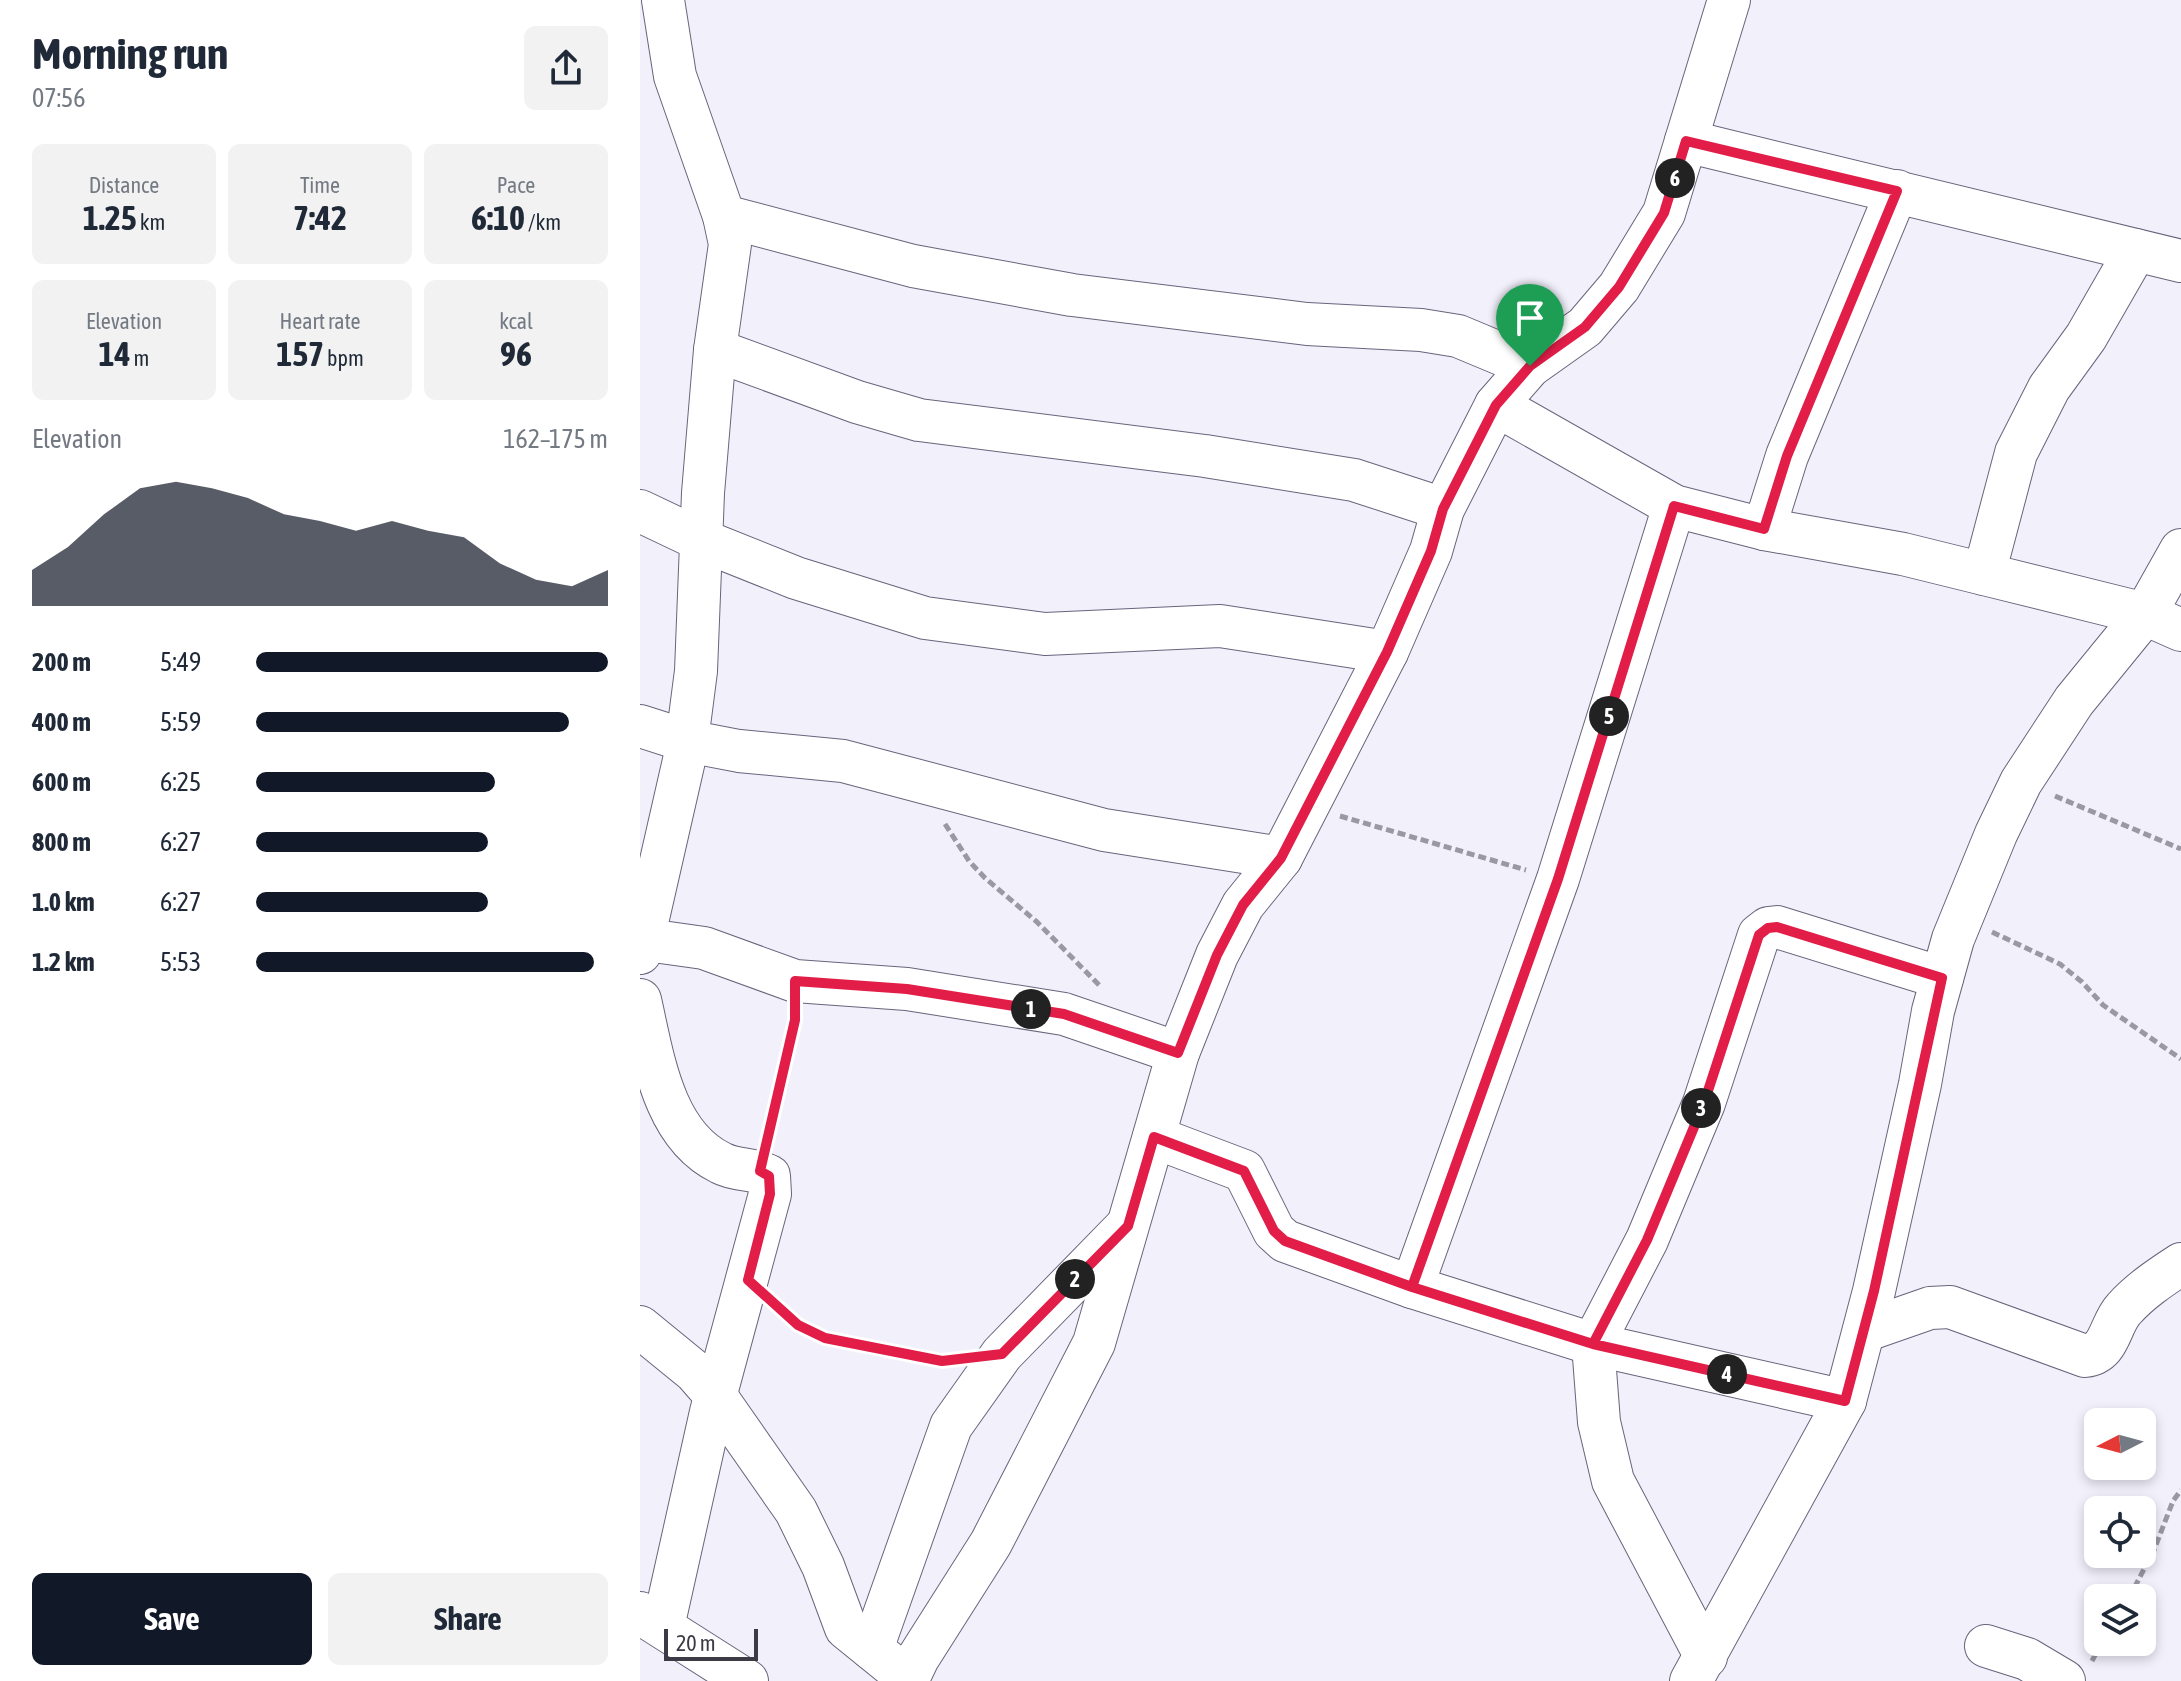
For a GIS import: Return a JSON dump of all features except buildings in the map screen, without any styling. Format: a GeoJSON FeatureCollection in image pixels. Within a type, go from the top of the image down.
{"type":"FeatureCollection","features":[{"type":"Feature","properties":{"kind":"street"},"geometry":{"type":"LineString","coordinates":[[663,0],[675,76],[724,216],[730,244],[715,350],[701,540],[696,671],[673,820],[641,944],[704,948],[795,981],[907,989],[1064,1014],[1178,1053]]}},
{"type":"Feature","properties":{"kind":"street"},"geometry":{"type":"LineString","coordinates":[[640,1327],[695,1372],[715,1395],[796,1511],[823,1566],[846,1628],[908,1680],[918,1658],[991,1543],[1094,1343],[1178,1053],[1230,930],[1243,905],[1281,858],[1387,652],[1431,551],[1443,509],[1496,405],[1530,366],[1585,327],[1619,287],[1664,213],[1729,0]]}},
{"type":"Feature","properties":{"kind":"street"},"geometry":{"type":"LineString","coordinates":[[1686,141],[2181,261]]}},
{"type":"Feature","properties":{"kind":"street"},"geometry":{"type":"LineString","coordinates":[[1764,529],[1787,456],[1897,191]]}},
{"type":"Feature","properties":{"kind":"street"},"geometry":{"type":"LineString","coordinates":[[724,216],[913,266],[1072,295],[1307,324],[1421,330],[1458,336],[1530,366]]}},
{"type":"Feature","properties":{"kind":"street"},"geometry":{"type":"LineString","coordinates":[[1984,574],[2016,453],[2049,388],[2086,337],[2136,250]]}},
{"type":"Feature","properties":{"kind":"street"},"geometry":{"type":"LineString","coordinates":[[715,350],[857,402],[919,420],[1205,456],[1354,480],[1443,509]]}},
{"type":"Feature","properties":{"kind":"street"},"geometry":{"type":"LineString","coordinates":[[1496,405],[1674,506],[1764,529],[1903,554],[2163,622]]}},
{"type":"Feature","properties":{"kind":"street"},"geometry":{"type":"LineString","coordinates":[[1412,1287],[1558,879],[1674,506]]}},
{"type":"Feature","properties":{"kind":"street"},"geometry":{"type":"LineString","coordinates":[[640,511],[701,540],[796,578],[925,618],[1045,634],[1220,626],[1387,652]]}},
{"type":"Feature","properties":{"kind":"street"},"geometry":{"type":"LineString","coordinates":[[1698,1669],[1845,1401],[1864,1331],[1942,978],[1962,918],[2021,782],[2074,701],[2163,622],[2181,550]]}},
{"type":"Feature","properties":{"kind":"street"},"geometry":{"type":"LineString","coordinates":[[640,726],[687,741],[739,751],[843,761],[1104,830],[1281,858]]}},
{"type":"Feature","properties":{"kind":"street"},"geometry":{"type":"LineString","coordinates":[[1698,1669],[1613,1481],[1599,1422],[1593,1344],[1647,1240],[1704,1103],[1759,935],[1768,928],[1777,927],[1942,978]]}},
{"type":"Feature","properties":{"kind":"street"},"geometry":{"type":"LineString","coordinates":[[640,1000],[658,1075],[673,1114],[701,1151],[724,1165],[760,1171],[769,1176],[770,1194],[748,1280],[652,1620],[747,1681]]}},
{"type":"Feature","properties":{"kind":"street"},"geometry":{"type":"LineString","coordinates":[[1154,1137],[1244,1171],[1274,1231],[1285,1241],[1412,1287],[1593,1344],[1845,1401]]}},
{"type":"Feature","properties":{"kind":"street"},"geometry":{"type":"LineString","coordinates":[[872,1649],[951,1426],[1002,1354],[1128,1226]]}},
{"type":"Feature","properties":{"kind":"street"},"geometry":{"type":"LineString","coordinates":[[1864,1331],[1930,1308],[1950,1307],[2085,1356],[2094,1355],[2101,1351],[2122,1310],[2181,1264]]}},
{"type":"Feature","properties":{"kind":"street"},"geometry":{"type":"LineString","coordinates":[[1986,1646],[2027,1659],[2064,1681]]}},
{"type":"Feature","properties":{"kind":"path"},"geometry":{"type":"LineString","coordinates":[[917,780],[969,861],[1037,922],[1087,976],[1106,991]]}},
{"type":"Feature","properties":{"kind":"path"},"geometry":{"type":"LineString","coordinates":[[2021,782],[2181,849]]}},
{"type":"Feature","properties":{"kind":"path"},"geometry":{"type":"LineString","coordinates":[[1308,807],[1558,879]]}},
{"type":"Feature","properties":{"kind":"path"},"geometry":{"type":"LineString","coordinates":[[1962,918],[2060,964],[2103,1005],[2181,1059]]}},
{"type":"Feature","properties":{"kind":"path"},"geometry":{"type":"LineString","coordinates":[[760,1171],[795,1020],[795,981]]}},
{"type":"Feature","properties":{"kind":"path"},"geometry":{"type":"LineString","coordinates":[[748,1280],[798,1325],[825,1338],[942,1361],[1002,1354]]}},
{"type":"Feature","properties":{"kind":"path"},"geometry":{"type":"LineString","coordinates":[[2136,1584],[2154,1550],[2173,1501],[2181,1490]]}},
{"type":"Feature","properties":{"kind":"route"},"geometry":{"type":"LineString","coordinates":[[1530,366],[1496,405],[1443,509],[1431,551],[1387,652],[1281,858],[1243,905],[1217,955],[1178,1053],[1064,1014],[907,989],[795,981],[795,1020],[760,1171],[769,1176],[770,1194],[748,1280],[798,1325],[843,1343],[870,1345],[942,1361],[1002,1354],[1128,1226],[1154,1137],[1244,1171],[1255,1190],[1261,1210],[1274,1231],[1285,1241],[1412,1287],[1593,1344],[1647,1240],[1704,1103],[1759,935],[1768,928],[1777,927],[1942,978],[1874,1291],[1845,1401],[1593,1344],[1503,1315],[1412,1287],[1558,879],[1674,506],[1764,529],[1787,456],[1897,191],[1686,141],[1664,213],[1619,287],[1585,327],[1530,366]]}}]}
